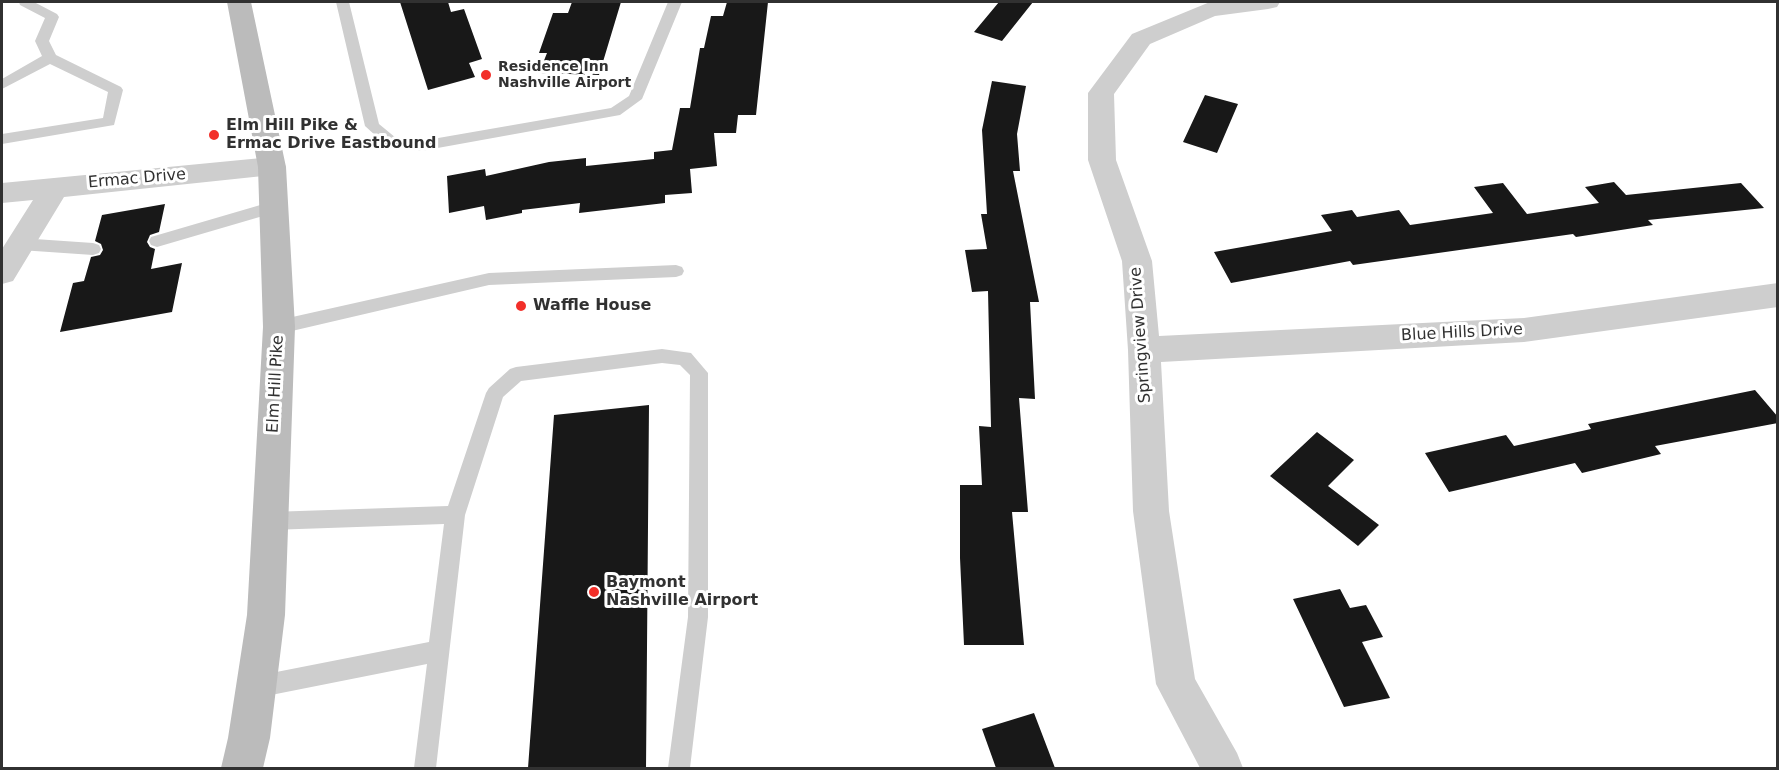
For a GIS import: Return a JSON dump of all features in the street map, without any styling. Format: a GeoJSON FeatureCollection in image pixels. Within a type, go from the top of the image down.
{"type":"FeatureCollection","features":[{"type":"Feature","properties":{"kind":"main road","name":"Elm Hill Pike"},"geometry":{"type":"LineString","coordinates":[[239,2],[272,167],[279,327],[266,615],[249,738],[242,768]]}},
{"type":"Feature","properties":{"kind":"street","name":"Springview Drive"},"geometry":{"type":"LineString","coordinates":[[1222,768],[1176,684],[1150,511],[1144,350],[1137,261],[1102,160],[1101,93],[1141,39],[1210,9],[1268,2]]}},
{"type":"Feature","properties":{"kind":"street","name":"Ermac Drive"},"geometry":{"type":"LineString","coordinates":[[2,193],[272,167]]}},
{"type":"Feature","properties":{"kind":"street"},"geometry":{"type":"LineString","coordinates":[[2,273],[56,187]]}},
{"type":"Feature","properties":{"kind":"street","name":"Blue Hills Drive"},"geometry":{"type":"LineString","coordinates":[[1144,350],[1524,330],[1778,294]]}},
{"type":"Feature","properties":{"kind":"lane"},"geometry":{"type":"LineString","coordinates":[[2,139],[109,122],[116,90],[50,58],[42,41],[52,17],[25,2]]}},
{"type":"Feature","properties":{"kind":"lane"},"geometry":{"type":"LineString","coordinates":[[342,2],[372,126],[392,142],[421,146],[615,112],[635,99],[675,2]]}},
{"type":"Feature","properties":{"kind":"lane"},"geometry":{"type":"LineString","coordinates":[[2,85],[50,58]]}},
{"type":"Feature","properties":{"kind":"lane"},"geometry":{"type":"LineString","coordinates":[[157,241],[274,207]]}},
{"type":"Feature","properties":{"kind":"lane"},"geometry":{"type":"LineString","coordinates":[[20,244],[93,249]]}},
{"type":"Feature","properties":{"kind":"lane"},"geometry":{"type":"LineString","coordinates":[[279,327],[489,279],[676,270]]}},
{"type":"Feature","properties":{"kind":"lane"},"geometry":{"type":"LineString","coordinates":[[425,768],[455,515],[495,393],[516,374],[662,356],[685,358],[699,373],[698,617],[679,768]]}},
{"type":"Feature","properties":{"kind":"lane"},"geometry":{"type":"LineString","coordinates":[[270,521],[455,515]]}},
{"type":"Feature","properties":{"kind":"lane"},"geometry":{"type":"LineString","coordinates":[[256,687],[439,651]]}},
{"type":"Feature","properties":{"kind":"building"},"geometry":{"type":"Polygon","coordinates":[[[400,2],[448,2],[451,12],[464,9],[482,59],[469,63],[475,77],[428,90],[400,2]]]}},
{"type":"Feature","properties":{"kind":"building"},"geometry":{"type":"Polygon","coordinates":[[[572,2],[621,2],[599,75],[539,73],[547,53],[539,53],[553,13],[568,13],[572,2]]]}},
{"type":"Feature","properties":{"kind":"building"},"geometry":{"type":"Polygon","coordinates":[[[727,2],[768,2],[756,115],[738,115],[736,133],[714,133],[717,166],[690,169],[692,193],[665,195],[665,203],[579,213],[580,203],[522,210],[522,213],[486,220],[484,206],[449,213],[447,176],[485,169],[486,176],[549,162],[586,158],[586,166],[654,159],[654,152],[672,150],[680,108],[690,108],[700,48],[704,48],[711,16],[723,16],[727,2]]]}},
{"type":"Feature","properties":{"kind":"building"},"geometry":{"type":"Polygon","coordinates":[[[999,2],[1033,2],[1002,41],[974,32],[999,2]]]}},
{"type":"Feature","properties":{"kind":"building"},"geometry":{"type":"Polygon","coordinates":[[[992,81],[1026,86],[1017,134],[1020,171],[1013,171],[1039,302],[1030,302],[1035,399],[1019,398],[1028,512],[1012,512],[1024,645],[964,645],[960,558],[960,485],[982,485],[979,426],[991,427],[988,291],[972,292],[965,250],[987,249],[981,214],[987,214],[982,130],[992,81]]]}},
{"type":"Feature","properties":{"kind":"building"},"geometry":{"type":"Polygon","coordinates":[[[1205,95],[1238,104],[1217,153],[1183,142],[1205,95]]]}},
{"type":"Feature","properties":{"kind":"building"},"geometry":{"type":"Polygon","coordinates":[[[1614,182],[1626,195],[1741,183],[1764,208],[1648,220],[1653,225],[1576,237],[1573,234],[1353,265],[1350,261],[1231,283],[1214,252],[1332,231],[1321,215],[1352,210],[1357,217],[1399,210],[1410,225],[1493,213],[1474,187],[1503,183],[1527,214],[1599,203],[1585,187],[1614,182]]]}},
{"type":"Feature","properties":{"kind":"building"},"geometry":{"type":"Polygon","coordinates":[[[165,204],[159,232],[150,235],[147,242],[155,249],[151,269],[182,263],[172,312],[60,332],[73,283],[84,281],[91,257],[100,255],[103,250],[101,244],[95,241],[102,215],[165,204]]]}},
{"type":"Feature","properties":{"kind":"building"},"geometry":{"type":"Polygon","coordinates":[[[1755,390],[1778,417],[1778,423],[1655,446],[1661,454],[1582,473],[1575,463],[1449,492],[1425,453],[1506,435],[1514,446],[1591,429],[1588,424],[1755,390]]]}},
{"type":"Feature","properties":{"kind":"building","name":"Baymont Nashville Airport"},"geometry":{"type":"Polygon","coordinates":[[[649,405],[646,768],[528,768],[554,415],[649,405]]]}},
{"type":"Feature","properties":{"kind":"building"},"geometry":{"type":"Polygon","coordinates":[[[1317,432],[1354,460],[1328,486],[1379,525],[1358,546],[1270,476],[1317,432]]]}},
{"type":"Feature","properties":{"kind":"building"},"geometry":{"type":"Polygon","coordinates":[[[1340,589],[1350,608],[1366,605],[1383,637],[1362,642],[1390,698],[1344,707],[1293,599],[1340,589]]]}},
{"type":"Feature","properties":{"kind":"building"},"geometry":{"type":"Polygon","coordinates":[[[1034,713],[1055,768],[996,768],[982,729],[1034,713]]]}},
{"type":"Feature","properties":{"kind":"place","name":"Residence Inn Nashville Airport"},"geometry":{"type":"Point","coordinates":[486,75]}},
{"type":"Feature","properties":{"kind":"place","name":"Elm Hill Pike & Ermac Drive Eastbound"},"geometry":{"type":"Point","coordinates":[214,135]}},
{"type":"Feature","properties":{"kind":"place","name":"Waffle House"},"geometry":{"type":"Point","coordinates":[521,306]}},
{"type":"Feature","properties":{"kind":"place","name":"Baymont Nashville Airport"},"geometry":{"type":"Point","coordinates":[594,592]}}]}
